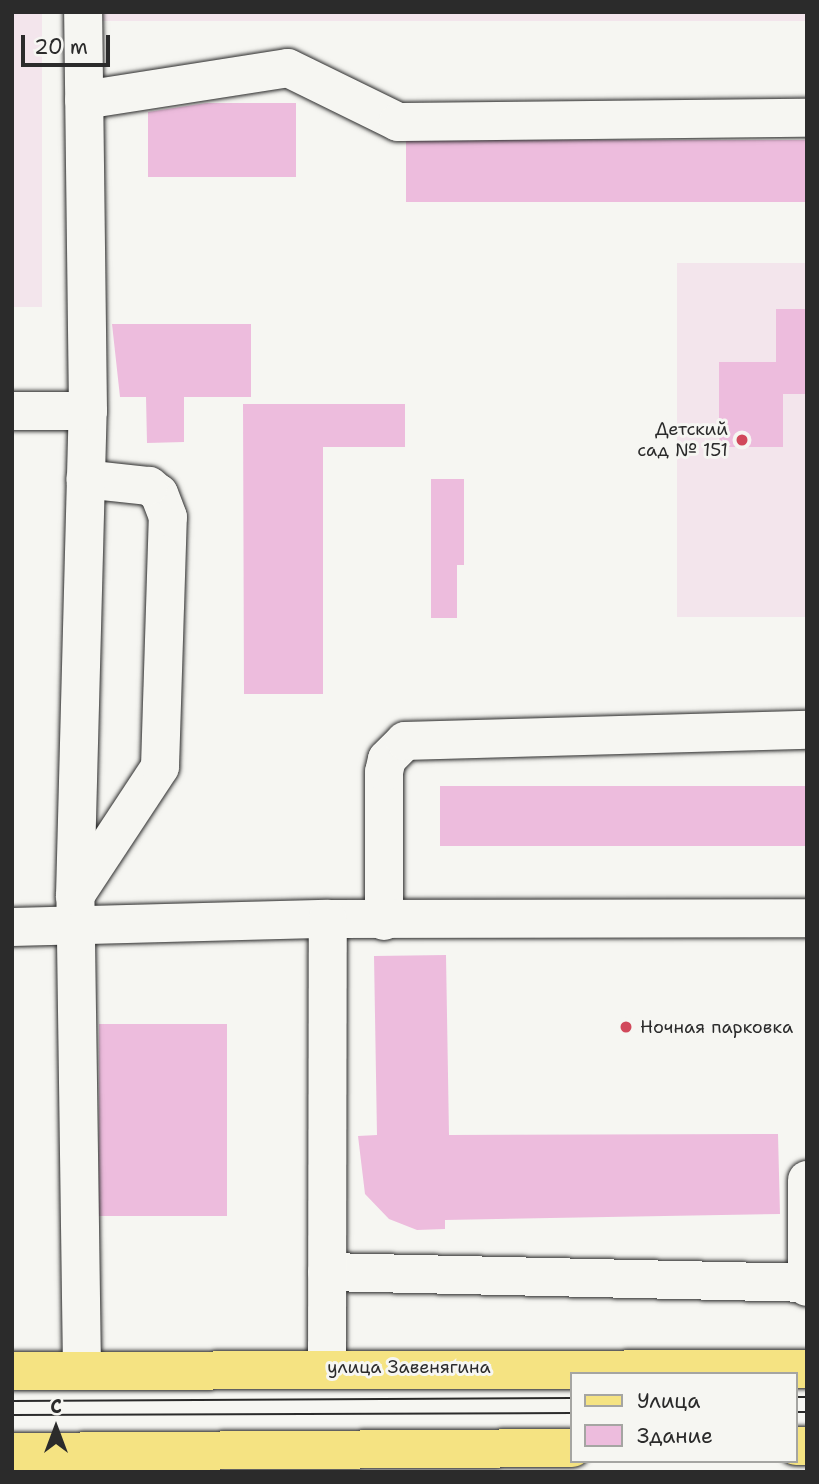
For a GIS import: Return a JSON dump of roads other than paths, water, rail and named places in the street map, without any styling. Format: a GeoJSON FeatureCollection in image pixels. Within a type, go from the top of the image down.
{"type":"FeatureCollection","features":[{"type":"Feature","properties":{"kind":"main road","name":"улица Завенягина"},"geometry":{"type":"LineString","coordinates":[[12,1371],[327,1366],[807,1369]]}},
{"type":"Feature","properties":{"kind":"main road"},"geometry":{"type":"LineString","coordinates":[[25,1459],[514,1460],[570,1448]]}},
{"type":"Feature","properties":{"kind":"lane"},"geometry":{"type":"LineString","coordinates":[[82,1369],[76,913],[88,411],[83,12]]}},
{"type":"Feature","properties":{"kind":"lane"},"geometry":{"type":"LineString","coordinates":[[84,100],[288,68],[398,122],[807,118]]}},
{"type":"Feature","properties":{"kind":"lane"},"geometry":{"type":"LineString","coordinates":[[12,411],[88,411]]}},
{"type":"Feature","properties":{"kind":"lane"},"geometry":{"type":"LineString","coordinates":[[76,913],[160,767],[168,517],[159,494],[149,486],[85,479]]}},
{"type":"Feature","properties":{"kind":"lane"},"geometry":{"type":"LineString","coordinates":[[384,921],[384,772],[387,759],[405,741],[807,730]]}},
{"type":"Feature","properties":{"kind":"lane"},"geometry":{"type":"LineString","coordinates":[[12,927],[76,913],[384,921],[807,918]]}},
{"type":"Feature","properties":{"kind":"lane"},"geometry":{"type":"LineString","coordinates":[[327,1366],[328,919]]}},
{"type":"Feature","properties":{"kind":"lane"},"geometry":{"type":"LineString","coordinates":[[327,1272],[806,1285],[807,1180]]}},
{"type":"Feature","properties":{"kind":"tram line"},"geometry":{"type":"LineString","coordinates":[[798,1397],[807,1397]]}},
{"type":"Feature","properties":{"kind":"tram line"},"geometry":{"type":"LineString","coordinates":[[12,1401],[570,1398]]}},
{"type":"Feature","properties":{"kind":"tram line"},"geometry":{"type":"LineString","coordinates":[[798,1412],[807,1412]]}},
{"type":"Feature","properties":{"kind":"tram line"},"geometry":{"type":"LineString","coordinates":[[12,1415],[570,1413]]}},
{"type":"Feature","properties":{"kind":"place","name":"Детский сад № 151"},"geometry":{"type":"Point","coordinates":[742,440]}},
{"type":"Feature","properties":{"kind":"place","name":"Ночная парковка"},"geometry":{"type":"Point","coordinates":[626,1027]}}]}
